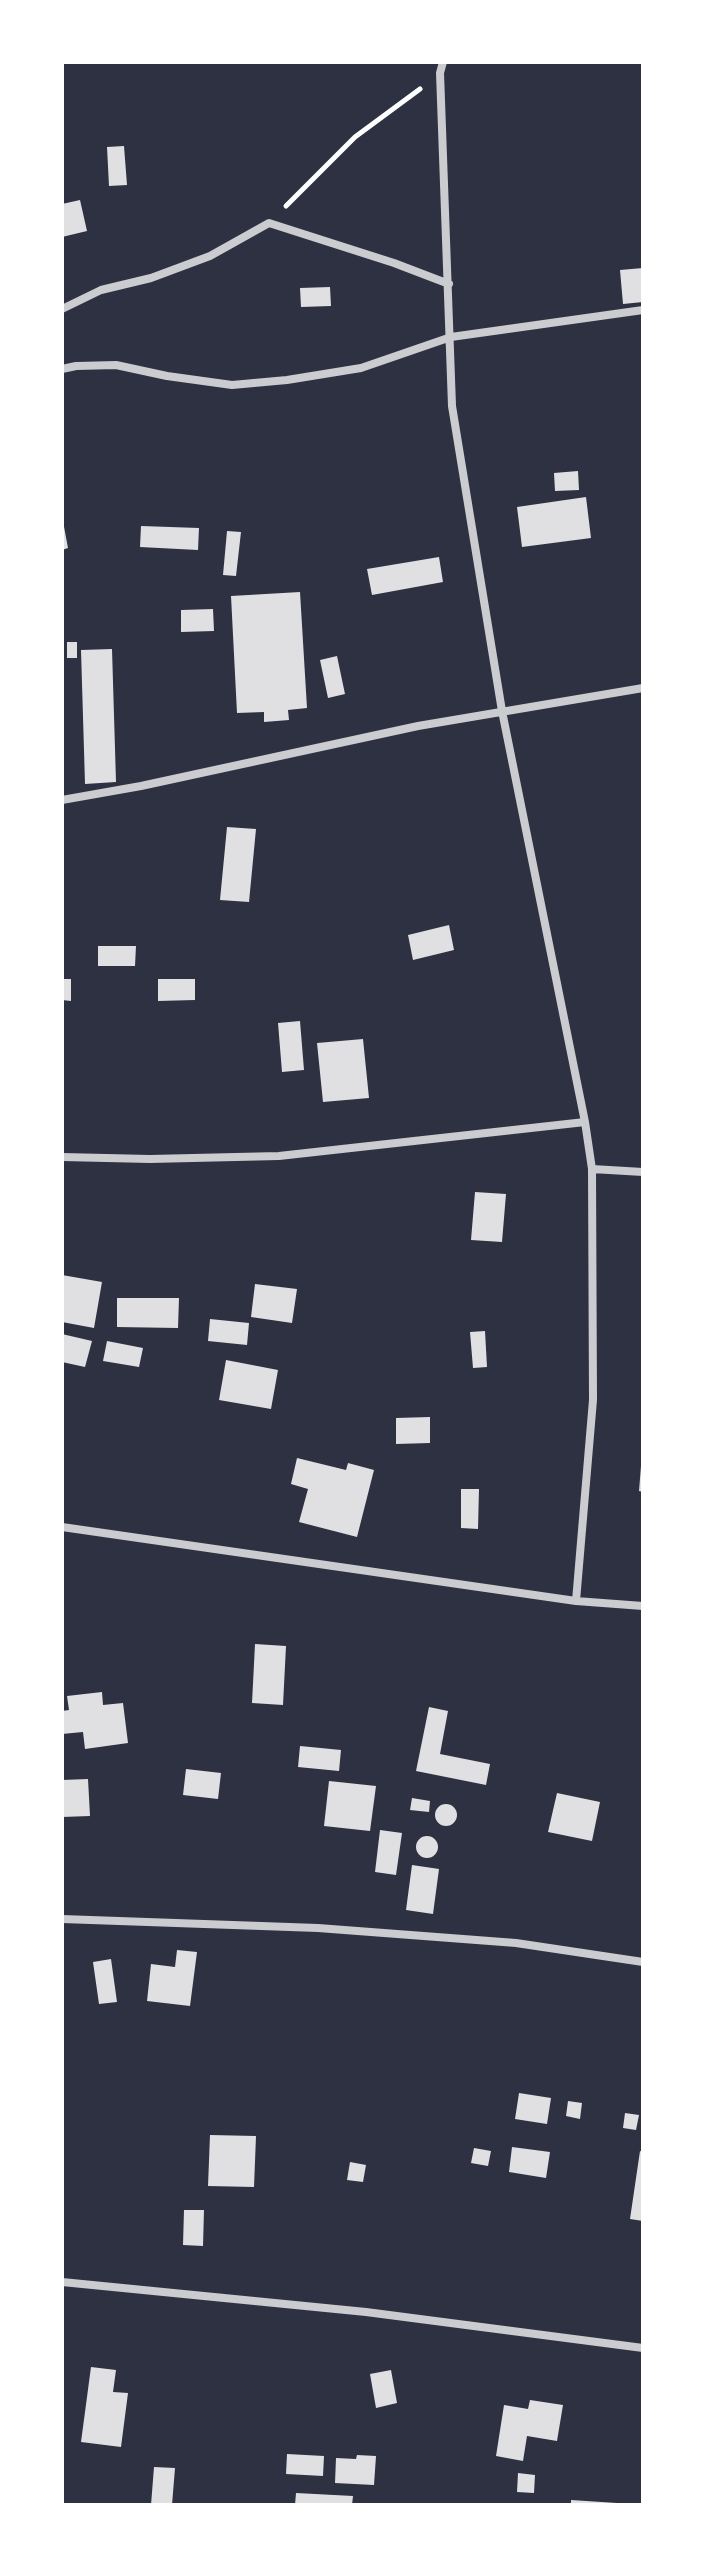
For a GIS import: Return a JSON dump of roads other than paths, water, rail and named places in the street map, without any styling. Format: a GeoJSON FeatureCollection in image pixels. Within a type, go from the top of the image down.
{"type":"FeatureCollection","features":[{"type":"Feature","properties":{"kind":"street"},"geometry":{"type":"LineString","coordinates":[[443,62],[440,73],[452,406],[502,711],[592,1169],[593,1400],[576,1601]]}},
{"type":"Feature","properties":{"kind":"street"},"geometry":{"type":"LineString","coordinates":[[62,309],[101,290],[151,278],[210,256],[269,223],[449,284]]}},
{"type":"Feature","properties":{"kind":"street"},"geometry":{"type":"LineString","coordinates":[[62,369],[116,365],[232,385],[287,380],[361,368],[451,337],[643,310]]}},
{"type":"Feature","properties":{"kind":"street"},"geometry":{"type":"LineString","coordinates":[[62,800],[141,786],[325,745],[643,688]]}},
{"type":"Feature","properties":{"kind":"street"},"geometry":{"type":"LineString","coordinates":[[62,1157],[150,1159],[279,1156],[585,1122]]}},
{"type":"Feature","properties":{"kind":"street"},"geometry":{"type":"LineString","coordinates":[[592,1169],[643,1172]]}},
{"type":"Feature","properties":{"kind":"street"},"geometry":{"type":"LineString","coordinates":[[62,1527],[576,1601],[643,1606]]}},
{"type":"Feature","properties":{"kind":"street"},"geometry":{"type":"LineString","coordinates":[[62,1919],[318,1928],[516,1943],[643,1962]]}},
{"type":"Feature","properties":{"kind":"street"},"geometry":{"type":"LineString","coordinates":[[62,2282],[366,2312],[643,2348]]}}]}
